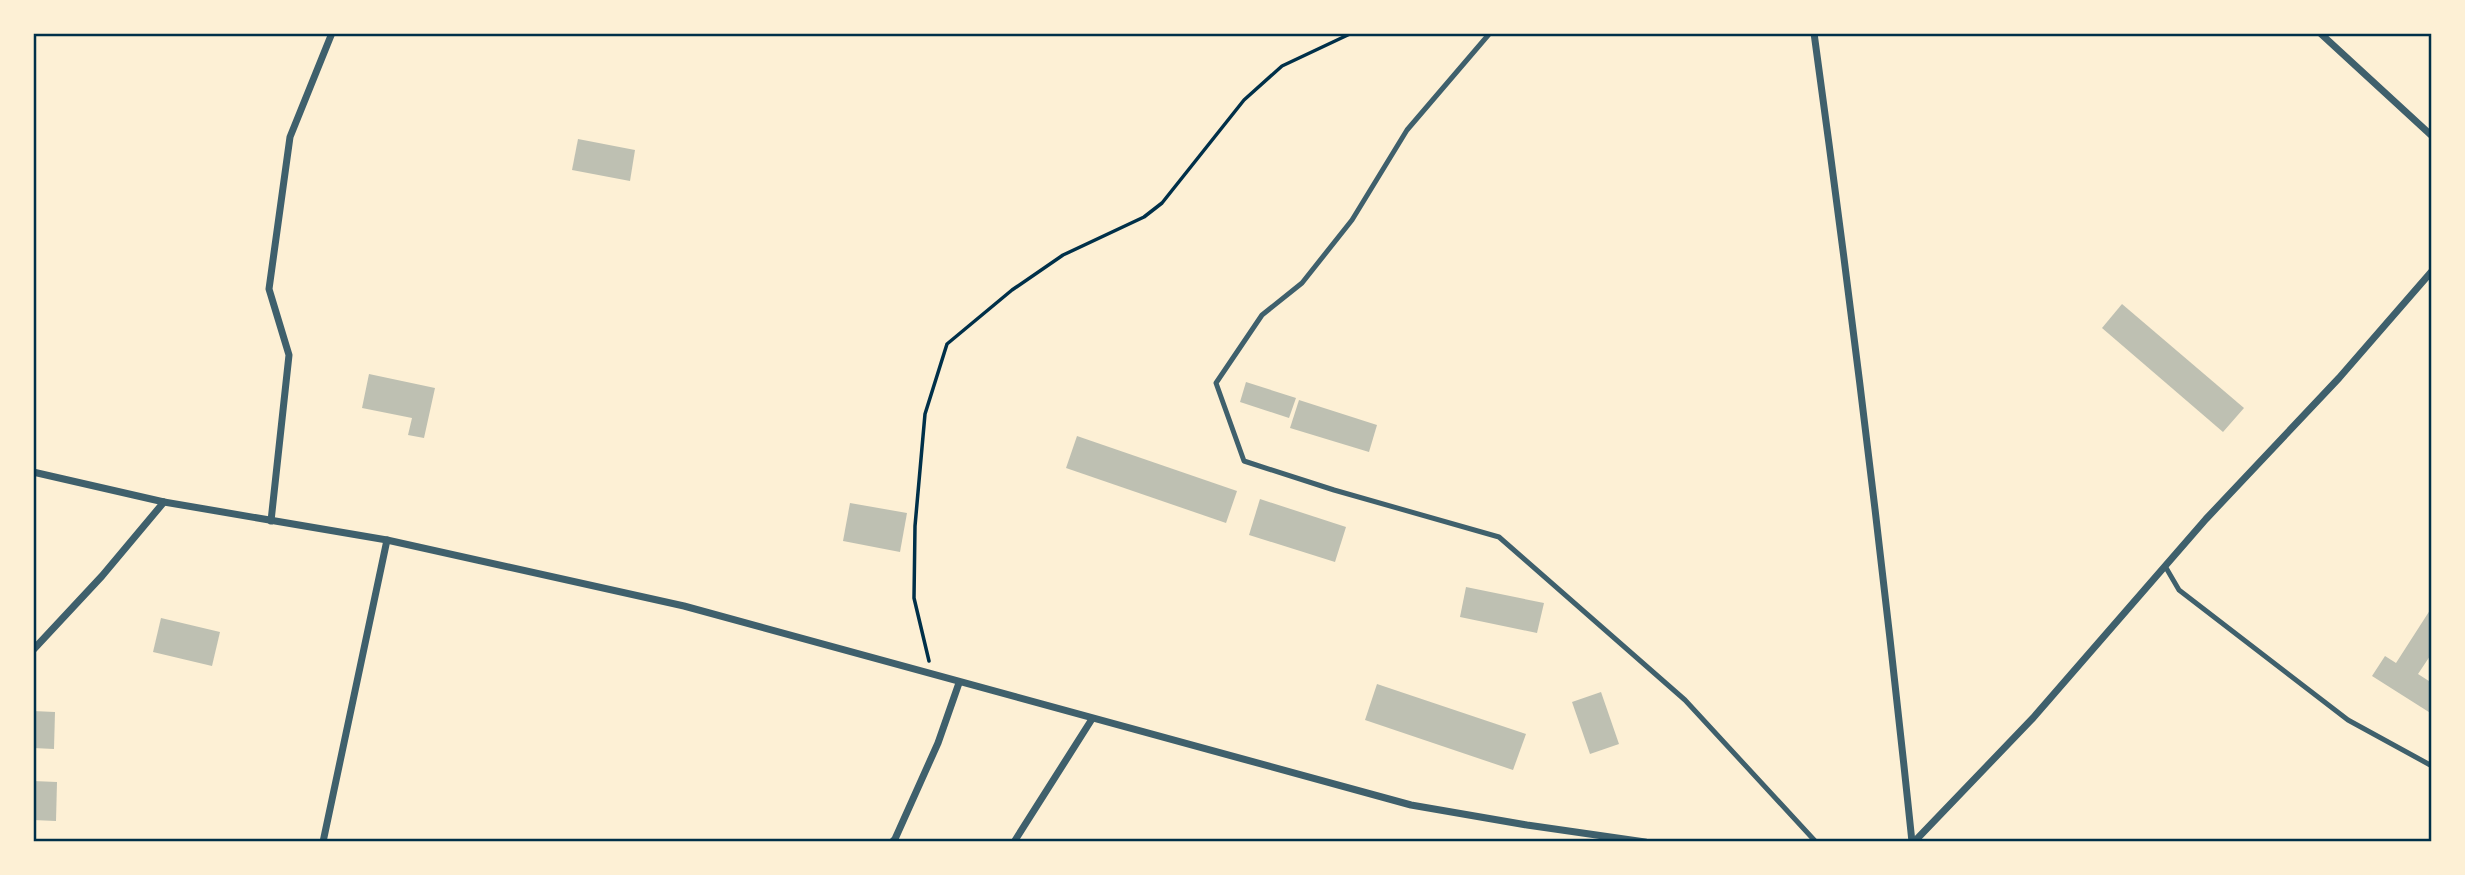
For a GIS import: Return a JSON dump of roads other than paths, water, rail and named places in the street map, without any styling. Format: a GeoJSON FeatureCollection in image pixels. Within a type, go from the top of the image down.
{"type":"FeatureCollection","features":[{"type":"Feature","properties":{"kind":"street"},"geometry":{"type":"LineString","coordinates":[[271,521],[289,355],[269,289],[290,137],[332,33]]}},
{"type":"Feature","properties":{"kind":"street"},"geometry":{"type":"LineString","coordinates":[[1814,33],[1853,314],[1913,842]]}},
{"type":"Feature","properties":{"kind":"street"},"geometry":{"type":"LineString","coordinates":[[2320,33],[2432,136]]}},
{"type":"Feature","properties":{"kind":"street"},"geometry":{"type":"LineString","coordinates":[[1913,842],[2033,718],[2206,519],[2339,379],[2432,271]]}},
{"type":"Feature","properties":{"kind":"street"},"geometry":{"type":"LineString","coordinates":[[33,472],[164,502],[387,540],[684,606],[1411,805],[1645,842]]}},
{"type":"Feature","properties":{"kind":"street"},"geometry":{"type":"LineString","coordinates":[[33,650],[102,576],[164,502]]}},
{"type":"Feature","properties":{"kind":"street"},"geometry":{"type":"LineString","coordinates":[[323,842],[387,540]]}},
{"type":"Feature","properties":{"kind":"street"},"geometry":{"type":"LineString","coordinates":[[892,842],[938,743],[959,683]]}},
{"type":"Feature","properties":{"kind":"street"},"geometry":{"type":"LineString","coordinates":[[1014,842],[1091,719]]}},
{"type":"Feature","properties":{"kind":"lane"},"geometry":{"type":"LineString","coordinates":[[1490,33],[1407,130],[1352,220],[1302,283],[1262,315],[1216,383],[1244,461],[1499,537],[1685,700],[1816,842]]}},
{"type":"Feature","properties":{"kind":"lane"},"geometry":{"type":"LineString","coordinates":[[2165,566],[2179,590],[2348,720],[2432,766]]}}]}
